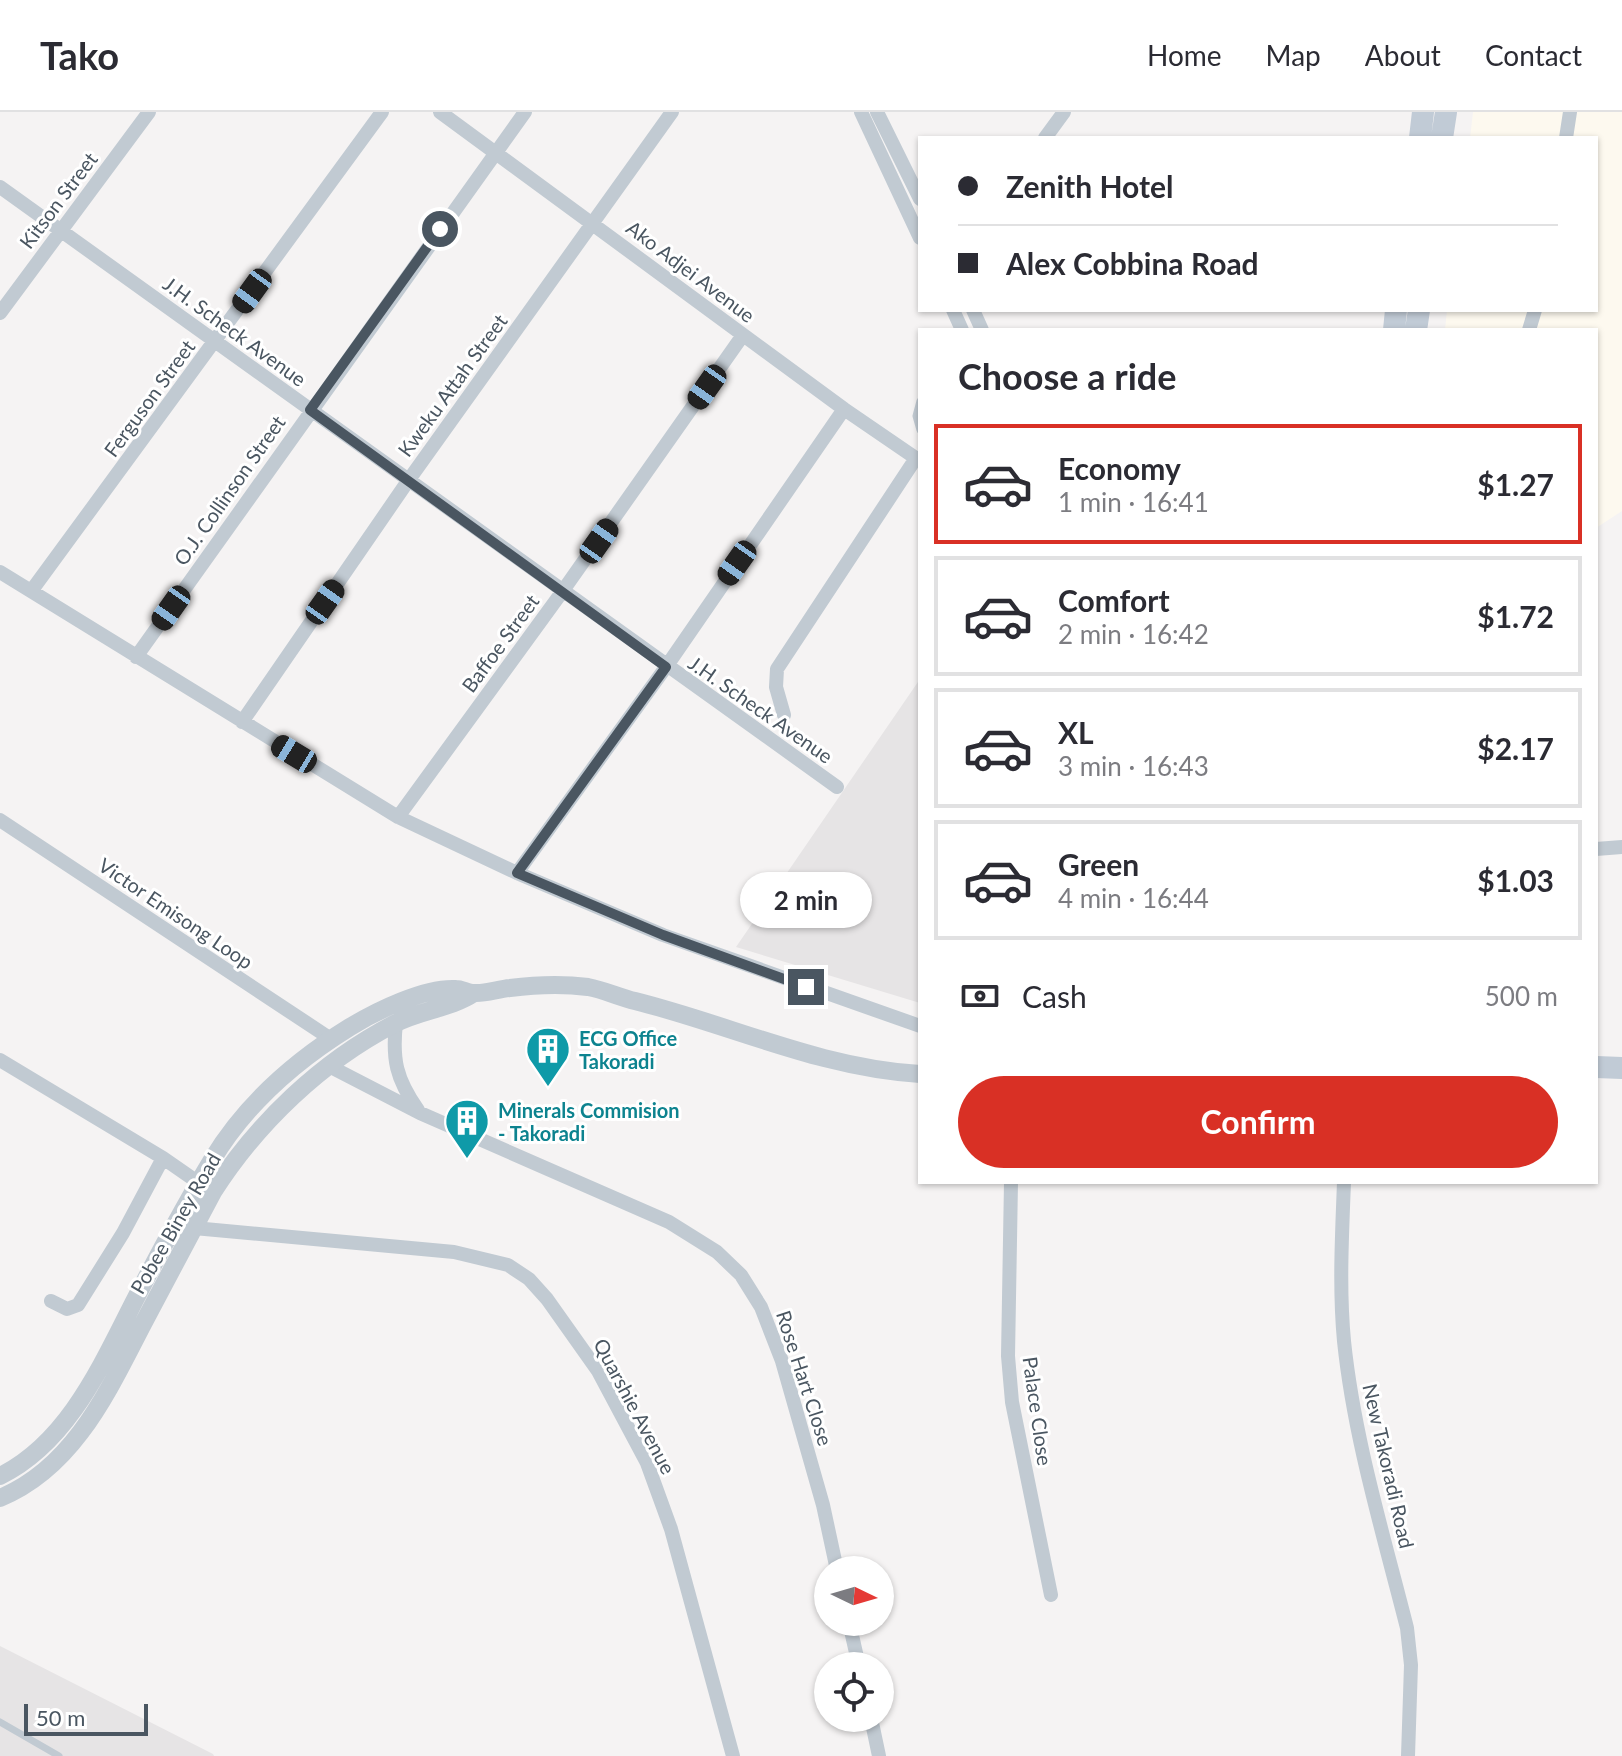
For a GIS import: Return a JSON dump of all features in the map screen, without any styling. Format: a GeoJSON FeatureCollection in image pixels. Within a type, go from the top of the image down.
{"type":"FeatureCollection","features":[{"type":"Feature","properties":{"kind":"main road"},"geometry":{"type":"LineString","coordinates":[[1420,136],[1423,112]]}},
{"type":"Feature","properties":{"kind":"main road"},"geometry":{"type":"LineString","coordinates":[[1442,136],[1446,112]]}},
{"type":"Feature","properties":{"kind":"main road"},"geometry":{"type":"LineString","coordinates":[[1598,1067],[1622,1068]]}},
{"type":"Feature","properties":{"kind":"street","name":"Kitson Street"},"geometry":{"type":"LineString","coordinates":[[0,313],[149,112]]}},
{"type":"Feature","properties":{"kind":"street","name":"Ferguson Street"},"geometry":{"type":"LineString","coordinates":[[32,590],[382,112]]}},
{"type":"Feature","properties":{"kind":"street","name":"Ako Adjei Avenue"},"geometry":{"type":"LineString","coordinates":[[440,112],[844,409],[918,459]]}},
{"type":"Feature","properties":{"kind":"street","name":"O.J. Collinson Street"},"geometry":{"type":"LineString","coordinates":[[136,657],[525,112]]}},
{"type":"Feature","properties":{"kind":"street","name":"Kweku Attah Street"},"geometry":{"type":"LineString","coordinates":[[242,722],[408,481],[672,112]]}},
{"type":"Feature","properties":{"kind":"street"},"geometry":{"type":"LineString","coordinates":[[861,112],[918,234]]}},
{"type":"Feature","properties":{"kind":"street"},"geometry":{"type":"LineString","coordinates":[[877,112],[918,195]]}},
{"type":"Feature","properties":{"kind":"street"},"geometry":{"type":"LineString","coordinates":[[1046,136],[1064,112]]}},
{"type":"Feature","properties":{"kind":"street"},"geometry":{"type":"LineString","coordinates":[[1566,136],[1570,112]]}},
{"type":"Feature","properties":{"kind":"street","name":"J.H. Scheck Avenue"},"geometry":{"type":"LineString","coordinates":[[0,187],[837,787]]}},
{"type":"Feature","properties":{"kind":"street","name":"Baffoe Street"},"geometry":{"type":"LineString","coordinates":[[398,817],[562,592],[743,335]]}},
{"type":"Feature","properties":{"kind":"street"},"geometry":{"type":"LineString","coordinates":[[517,873],[666,667],[844,409]]}},
{"type":"Feature","properties":{"kind":"street"},"geometry":{"type":"LineString","coordinates":[[784,715],[776,687],[777,669],[918,459]]}},
{"type":"Feature","properties":{"kind":"street"},"geometry":{"type":"LineString","coordinates":[[0,572],[398,817],[517,873],[663,935],[918,1025]]}},
{"type":"Feature","properties":{"kind":"street","name":"Victor Emisong Loop"},"geometry":{"type":"LineString","coordinates":[[0,820],[331,1039]]}},
{"type":"Feature","properties":{"kind":"street"},"geometry":{"type":"LineString","coordinates":[[1598,849],[1622,847]]}},
{"type":"Feature","properties":{"kind":"street","name":"Pobee Biney Road"},"geometry":{"type":"LineString","coordinates":[[0,1476],[23,1464],[46,1445],[91,1384],[213,1158],[245,1116],[303,1057],[363,1019],[422,995],[456,988],[474,993],[514,987],[588,987],[673,1010],[791,1051],[890,1072],[918,1074]]}},
{"type":"Feature","properties":{"kind":"street","name":"Pobee Biney Road"},"geometry":{"type":"LineString","coordinates":[[0,1498],[61,1457],[80,1435],[107,1393],[228,1169],[255,1136],[300,1090],[342,1055],[396,1023],[459,1003],[474,993]]}},
{"type":"Feature","properties":{"kind":"street"},"geometry":{"type":"LineString","coordinates":[[396,1023],[393,1049],[397,1073],[405,1092],[420,1113]]}},
{"type":"Feature","properties":{"kind":"street"},"geometry":{"type":"LineString","coordinates":[[0,1060],[199,1183]]}},
{"type":"Feature","properties":{"kind":"street","name":"Rose Hart Close"},"geometry":{"type":"LineString","coordinates":[[329,1066],[420,1113],[669,1222],[717,1252],[741,1275],[761,1307],[782,1361],[823,1505],[834,1556]]}},
{"type":"Feature","properties":{"kind":"street"},"geometry":{"type":"LineString","coordinates":[[51,1301],[67,1309],[78,1305],[110,1256],[163,1158]]}},
{"type":"Feature","properties":{"kind":"street","name":"Palace Close"},"geometry":{"type":"LineString","coordinates":[[1011,1184],[1008,1356],[1012,1402],[1051,1595]]}},
{"type":"Feature","properties":{"kind":"street","name":"New Takoradi Road"},"geometry":{"type":"LineString","coordinates":[[1344,1184],[1341,1270],[1344,1339],[1355,1409],[1407,1628],[1411,1665],[1408,1756]]}},
{"type":"Feature","properties":{"kind":"street","name":"Quarshie Avenue"},"geometry":{"type":"LineString","coordinates":[[194,1228],[454,1252],[508,1265],[529,1279],[547,1299],[598,1371],[647,1463],[671,1529],[733,1756]]}},
{"type":"Feature","properties":{"kind":"street"},"geometry":{"type":"LineString","coordinates":[[874,1732],[879,1756]]}},
{"type":"Feature","properties":{"kind":"lane"},"geometry":{"type":"LineString","coordinates":[[0,1722],[59,1756]]}},
{"type":"Feature","properties":{"kind":"shaded area"},"geometry":{"type":"Polygon","coordinates":[[[1473,112],[1622,112],[1622,511],[1598,527],[1598,328],[1445,328],[1447,312],[1598,312],[1598,136],[1470,136],[1473,112]]]}},
{"type":"Feature","properties":{"kind":"shaded area"},"geometry":{"type":"Polygon","coordinates":[[[918,682],[918,1002],[736,947],[918,682]]]}},
{"type":"Feature","properties":{"kind":"shaded area"},"geometry":{"type":"Polygon","coordinates":[[[0,1646],[213,1754],[214,1756],[0,1756],[0,1646]]]}},
{"type":"Feature","properties":{"kind":"place","name":"ECG Office Takoradi"},"geometry":{"type":"Point","coordinates":[548,1088]}},
{"type":"Feature","properties":{"kind":"place","name":"Minerals Commision - Takoradi"},"geometry":{"type":"Point","coordinates":[467,1160]}},
{"type":"Feature","properties":{"kind":"route"},"geometry":{"type":"LineString","coordinates":[[440,229],[310,410],[666,667],[517,873],[663,935],[806,987]]}}]}
